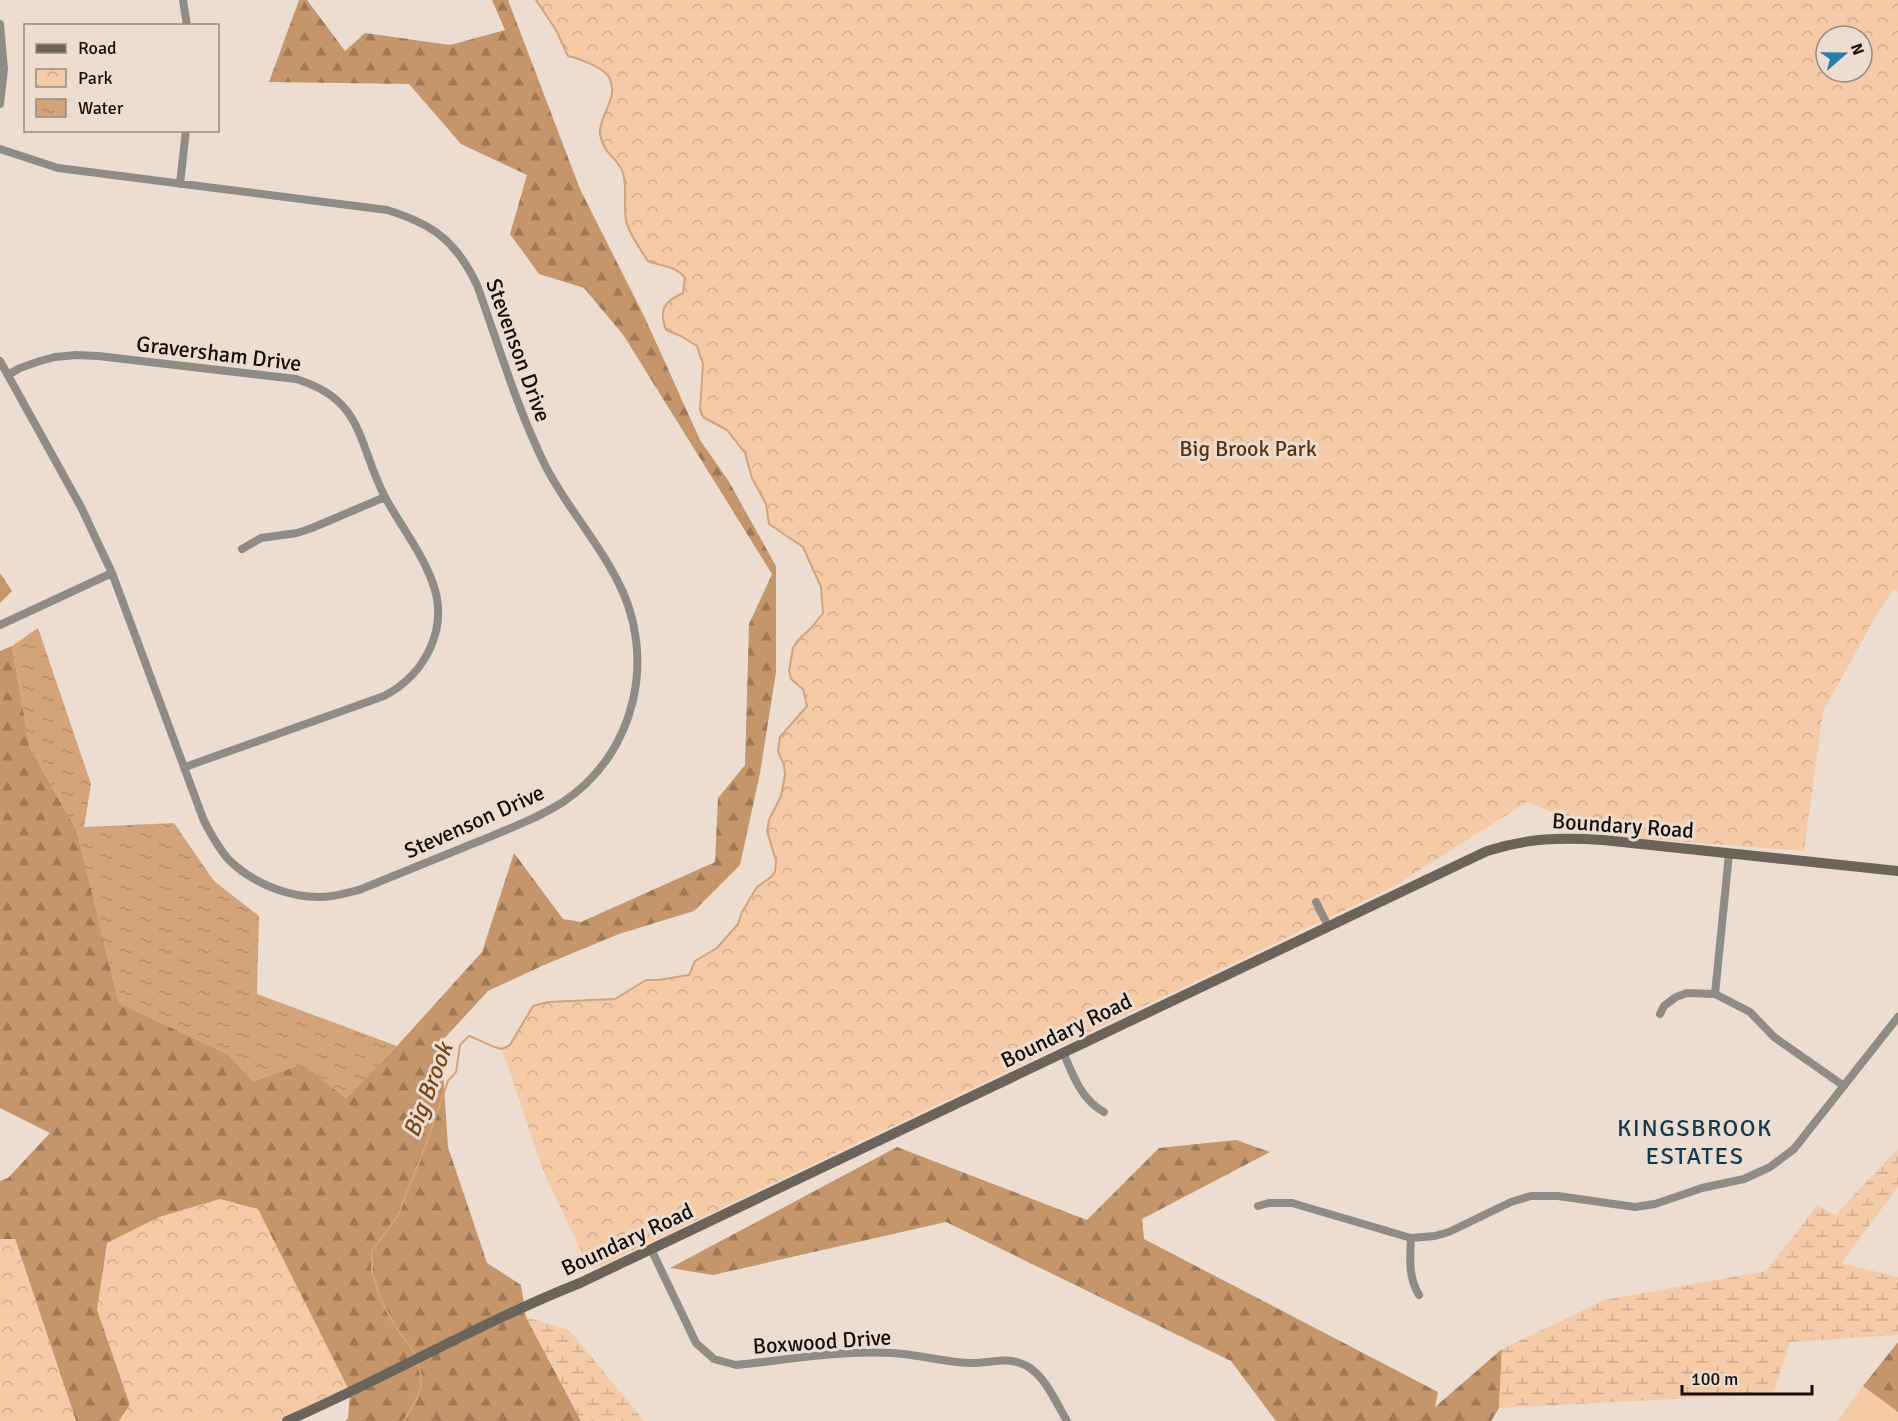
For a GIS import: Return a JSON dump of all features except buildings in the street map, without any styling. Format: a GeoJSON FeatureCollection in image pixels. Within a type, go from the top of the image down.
{"type":"FeatureCollection","features":[{"type":"Feature","properties":{"kind":"street"},"geometry":{"type":"LineString","coordinates":[[183,0],[187,24]]}},
{"type":"Feature","properties":{"kind":"street"},"geometry":{"type":"LineString","coordinates":[[0,24],[4,69],[0,104]]}},
{"type":"Feature","properties":{"kind":"street"},"geometry":{"type":"LineString","coordinates":[[180,184],[186,132]]}},
{"type":"Feature","properties":{"kind":"street","name":"Stevenson Drive"},"geometry":{"type":"LineString","coordinates":[[0,149],[58,168],[387,210],[425,224],[442,235],[468,266],[477,285],[531,436],[548,470],[616,576],[632,616],[639,652],[637,690],[626,726],[612,752],[581,788],[533,819],[359,890],[332,896],[293,895],[246,874],[214,841],[204,820],[112,573],[81,507],[0,361]]}},
{"type":"Feature","properties":{"kind":"street","name":"Graversham Drive"},"geometry":{"type":"LineString","coordinates":[[8,375],[40,361],[76,355],[303,381],[331,394],[349,412],[357,425],[385,497],[429,572],[436,592],[437,625],[432,646],[422,664],[409,679],[384,696],[185,767]]}},
{"type":"Feature","properties":{"kind":"street"},"geometry":{"type":"LineString","coordinates":[[242,549],[261,538],[297,533],[312,528],[385,497]]}},
{"type":"Feature","properties":{"kind":"street"},"geometry":{"type":"LineString","coordinates":[[0,625],[112,573]]}},
{"type":"Feature","properties":{"kind":"street","name":"Boundary Road"},"geometry":{"type":"LineString","coordinates":[[287,1421],[1487,851],[1533,839],[1560,837],[1898,871]]}},
{"type":"Feature","properties":{"kind":"street"},"geometry":{"type":"LineString","coordinates":[[1715,993],[1729,854]]}},
{"type":"Feature","properties":{"kind":"street"},"geometry":{"type":"LineString","coordinates":[[1316,902],[1328,926]]}},
{"type":"Feature","properties":{"kind":"street"},"geometry":{"type":"LineString","coordinates":[[1660,1014],[1664,1006],[1676,997],[1687,993],[1715,993],[1750,1012],[1774,1037],[1844,1086]]}},
{"type":"Feature","properties":{"kind":"street"},"geometry":{"type":"LineString","coordinates":[[1258,1206],[1278,1202],[1292,1203],[1411,1238],[1449,1232],[1511,1202],[1531,1196],[1558,1196],[1635,1207],[1655,1204],[1702,1188],[1744,1179],[1770,1167],[1794,1149],[1898,1017]]}},
{"type":"Feature","properties":{"kind":"street"},"geometry":{"type":"LineString","coordinates":[[1063,1052],[1084,1096],[1093,1106],[1104,1112]]}},
{"type":"Feature","properties":{"kind":"street"},"geometry":{"type":"LineString","coordinates":[[1411,1238],[1410,1269],[1414,1287],[1419,1294]]}},
{"type":"Feature","properties":{"kind":"street","name":"Boxwood Drive"},"geometry":{"type":"LineString","coordinates":[[651,1249],[696,1343],[714,1359],[736,1365],[877,1352],[917,1355],[967,1363],[1000,1359],[1014,1360],[1038,1375],[1067,1421]]}},
{"type":"Feature","properties":{"kind":"green space"},"geometry":{"type":"Polygon","coordinates":[[[299,0],[307,0],[345,51],[365,33],[450,45],[505,30],[492,0],[508,0],[580,189],[645,318],[700,440],[728,480],[776,566],[776,672],[760,773],[740,865],[694,911],[619,934],[488,991],[441,1042],[448,1147],[487,1263],[521,1285],[526,1317],[581,1421],[345,1421],[348,1418],[350,1392],[97,1309],[130,1405],[119,1421],[76,1421],[15,1239],[0,1239],[0,1181],[8,1178],[50,1133],[0,1108],[0,651],[12,646],[30,748],[77,831],[119,1003],[228,1054],[253,1081],[303,1064],[346,1098],[397,1046],[482,952],[514,853],[563,919],[581,922],[715,862],[718,798],[745,765],[749,624],[772,574],[624,336],[584,288],[539,274],[510,234],[527,175],[461,144],[409,84],[269,82],[299,0]]]}},
{"type":"Feature","properties":{"kind":"green space","name":"Big Brook Park"},"geometry":{"type":"Polygon","coordinates":[[[536,0],[1898,0],[1898,592],[1894,589],[1875,617],[1823,712],[1804,851],[1609,836],[1527,802],[1393,887],[594,1269],[588,1266],[544,1173],[502,1049],[510,1045],[533,1006],[548,1002],[615,999],[646,980],[689,975],[695,961],[717,948],[738,925],[742,912],[757,887],[775,872],[776,861],[767,831],[769,820],[781,796],[785,775],[784,765],[778,751],[780,737],[807,706],[803,689],[791,679],[789,671],[793,648],[823,613],[821,587],[803,547],[769,524],[766,504],[752,478],[744,453],[727,430],[703,417],[700,410],[703,364],[697,347],[681,336],[666,330],[663,317],[664,307],[683,293],[685,278],[673,268],[648,261],[629,229],[625,218],[623,173],[604,147],[600,134],[600,127],[612,93],[609,77],[596,67],[568,56],[556,30],[536,0]]]}},
{"type":"Feature","properties":{"kind":"green space"},"geometry":{"type":"Polygon","coordinates":[[[0,573],[12,591],[0,603],[0,573]]]}},
{"type":"Feature","properties":{"kind":"green space"},"geometry":{"type":"Polygon","coordinates":[[[1236,1140],[1270,1152],[1142,1219],[1144,1239],[1438,1392],[1435,1407],[1502,1349],[1499,1408],[1491,1421],[1276,1421],[1231,1361],[946,1222],[713,1275],[670,1268],[897,1147],[1087,1220],[1159,1148],[1236,1140]]]}},
{"type":"Feature","properties":{"kind":"green space"},"geometry":{"type":"Polygon","coordinates":[[[1898,1149],[1898,1187],[1841,1263],[1898,1277],[1898,1335],[1790,1342],[1773,1394],[1499,1408],[1502,1349],[1605,1300],[1766,1271],[1818,1205],[1835,1215],[1898,1149]]]}},
{"type":"Feature","properties":{"kind":"green space"},"geometry":{"type":"Polygon","coordinates":[[[220,1199],[258,1209],[350,1392],[283,1421],[119,1421],[130,1405],[97,1309],[107,1243],[159,1217],[220,1199]]]}},
{"type":"Feature","properties":{"kind":"green space"},"geometry":{"type":"Polygon","coordinates":[[[0,1239],[15,1239],[76,1421],[0,1421],[0,1239]]]}},
{"type":"Feature","properties":{"kind":"green space"},"geometry":{"type":"Polygon","coordinates":[[[526,1317],[569,1330],[644,1421],[581,1421],[526,1317]]]}},
{"type":"Feature","properties":{"kind":"green space"},"geometry":{"type":"Polygon","coordinates":[[[1898,1342],[1898,1412],[1863,1386],[1898,1342]]]}},
{"type":"Feature","properties":{"kind":"green space"},"geometry":{"type":"Polygon","coordinates":[[[1863,1386],[1898,1412],[1898,1421],[1837,1421],[1863,1386]]]}},
{"type":"Feature","properties":{"kind":"water"},"geometry":{"type":"Polygon","coordinates":[[[38,628],[91,784],[84,827],[174,823],[214,881],[259,916],[257,994],[397,1046],[346,1098],[303,1064],[253,1081],[228,1054],[119,1003],[77,831],[30,748],[12,646],[38,628]]]}},
{"type":"Feature","properties":{"kind":"waterway","name":"Big Brook"},"geometry":{"type":"LineString","coordinates":[[415,1356],[380,1298],[372,1272],[372,1251],[398,1215],[448,1081],[456,1072],[460,1045],[469,1036],[502,1049],[510,1045],[533,1006],[548,1002],[615,999],[646,980],[689,975],[695,961],[717,948],[738,924],[742,912],[757,887],[775,872],[776,861],[767,831],[769,820],[781,796],[785,775],[784,765],[778,751],[780,737],[807,706],[803,689],[791,679],[789,671],[793,648],[823,613],[821,587],[803,547],[769,524],[766,504],[752,478],[745,453],[727,430],[703,417],[700,410],[703,364],[697,346],[666,330],[663,317],[664,307],[683,293],[685,278],[673,268],[648,261],[629,229],[626,218],[623,173],[604,147],[600,134],[600,127],[612,93],[609,77],[596,67],[568,56],[556,30],[536,0]]}},
{"type":"Feature","properties":{"kind":"waterway","name":"Big Brook"},"geometry":{"type":"LineString","coordinates":[[404,1421],[421,1387],[418,1364]]}},
{"type":"Feature","properties":{"kind":"district","name":"KINGSBROOK ESTATES"},"geometry":{"type":"Point","coordinates":[1695,1142]}}]}
